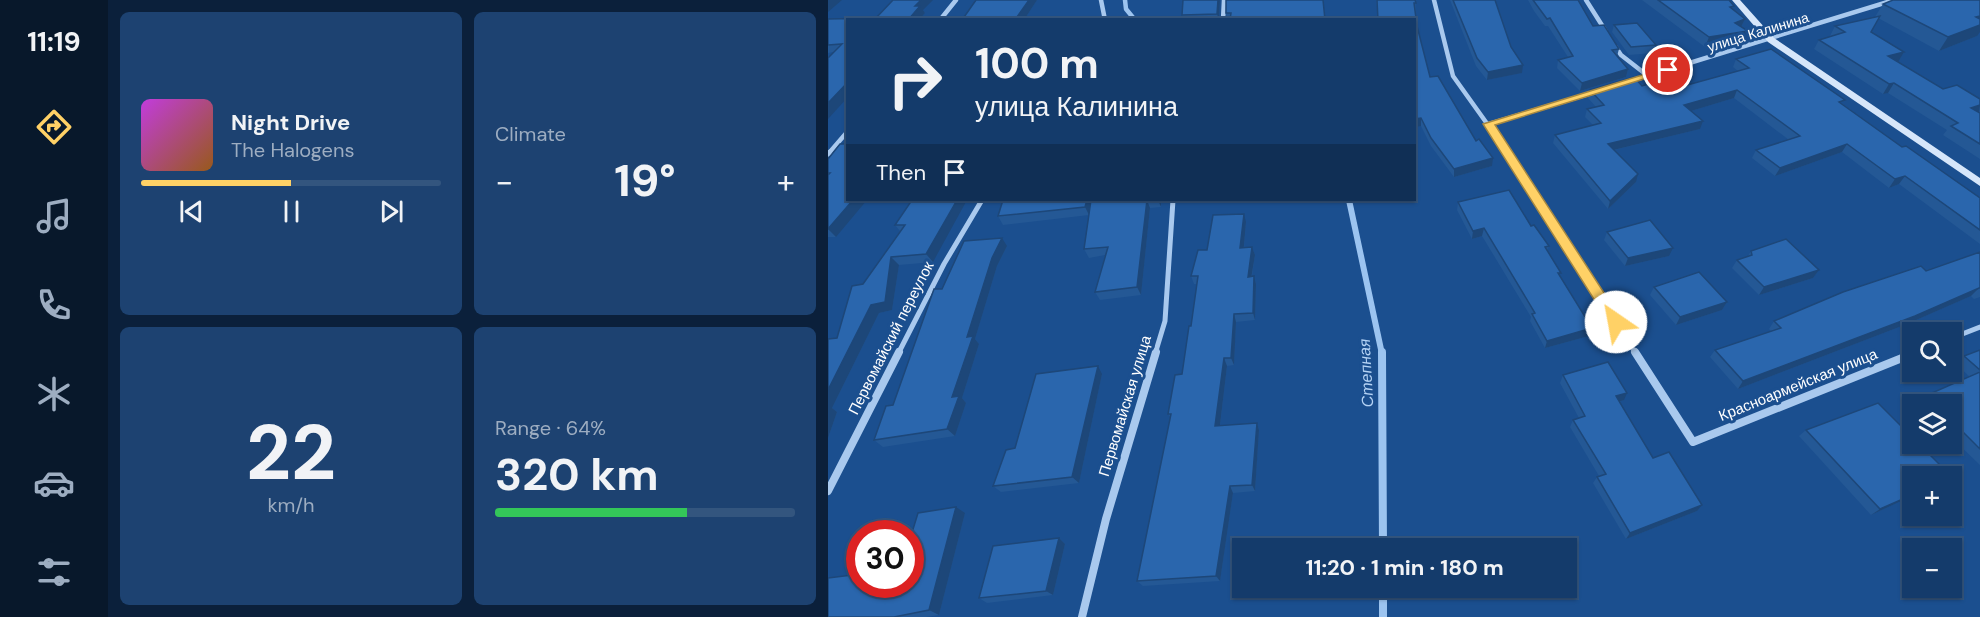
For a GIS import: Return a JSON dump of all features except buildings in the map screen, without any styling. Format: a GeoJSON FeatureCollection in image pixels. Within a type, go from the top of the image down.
{"type":"FeatureCollection","features":[{"type":"Feature","properties":{"kind":"main road"},"geometry":{"type":"LineString","coordinates":[[1736,0],[1771,40],[1980,183]]}},
{"type":"Feature","properties":{"kind":"street"},"geometry":{"type":"LineString","coordinates":[[942,18],[956,0]]}},
{"type":"Feature","properties":{"kind":"street"},"geometry":{"type":"LineString","coordinates":[[1101,0],[1106,18]]}},
{"type":"Feature","properties":{"kind":"street"},"geometry":{"type":"LineString","coordinates":[[1223,18],[1224,0]]}},
{"type":"Feature","properties":{"kind":"street"},"geometry":{"type":"LineString","coordinates":[[1434,0],[1453,76],[1489,124],[1602,90]]}},
{"type":"Feature","properties":{"kind":"street"},"geometry":{"type":"LineString","coordinates":[[1586,0],[1621,55],[1648,76]]}},
{"type":"Feature","properties":{"kind":"street","name":"улица Калинина"},"geometry":{"type":"LineString","coordinates":[[1625,83],[1771,40],[1894,0]]}},
{"type":"Feature","properties":{"kind":"street","name":"Красноармейская улица"},"geometry":{"type":"LineString","coordinates":[[1489,124],[1693,442],[1902,358]]}},
{"type":"Feature","properties":{"kind":"street"},"geometry":{"type":"LineString","coordinates":[[828,154],[846,133]]}},
{"type":"Feature","properties":{"kind":"street"},"geometry":{"type":"LineString","coordinates":[[831,148],[840,148]]}},
{"type":"Feature","properties":{"kind":"street","name":"Первомайский переулок"},"geometry":{"type":"LineString","coordinates":[[828,491],[944,264],[981,201]]}},
{"type":"Feature","properties":{"kind":"street","name":"Первомайская улица"},"geometry":{"type":"LineString","coordinates":[[1082,617],[1106,519],[1165,321],[1173,201]]}},
{"type":"Feature","properties":{"kind":"street"},"geometry":{"type":"LineString","coordinates":[[1962,334],[1980,327]]}},
{"type":"Feature","properties":{"kind":"waterway","name":"Степная"},"geometry":{"type":"LineString","coordinates":[[1125,0],[1126,9],[1133,18]]}},
{"type":"Feature","properties":{"kind":"waterway","name":"Степная"},"geometry":{"type":"LineString","coordinates":[[1349,201],[1382,354]]}},
{"type":"Feature","properties":{"kind":"waterway","name":"Степная"},"geometry":{"type":"LineString","coordinates":[[1382,352],[1383,538]]}},
{"type":"Feature","properties":{"kind":"waterway","name":"Степная"},"geometry":{"type":"LineString","coordinates":[[1383,598],[1383,617]]}},
{"type":"Feature","properties":{"kind":"route"},"geometry":{"type":"LineString","coordinates":[[1616,322],[1489,124],[1668,70]]}}]}
